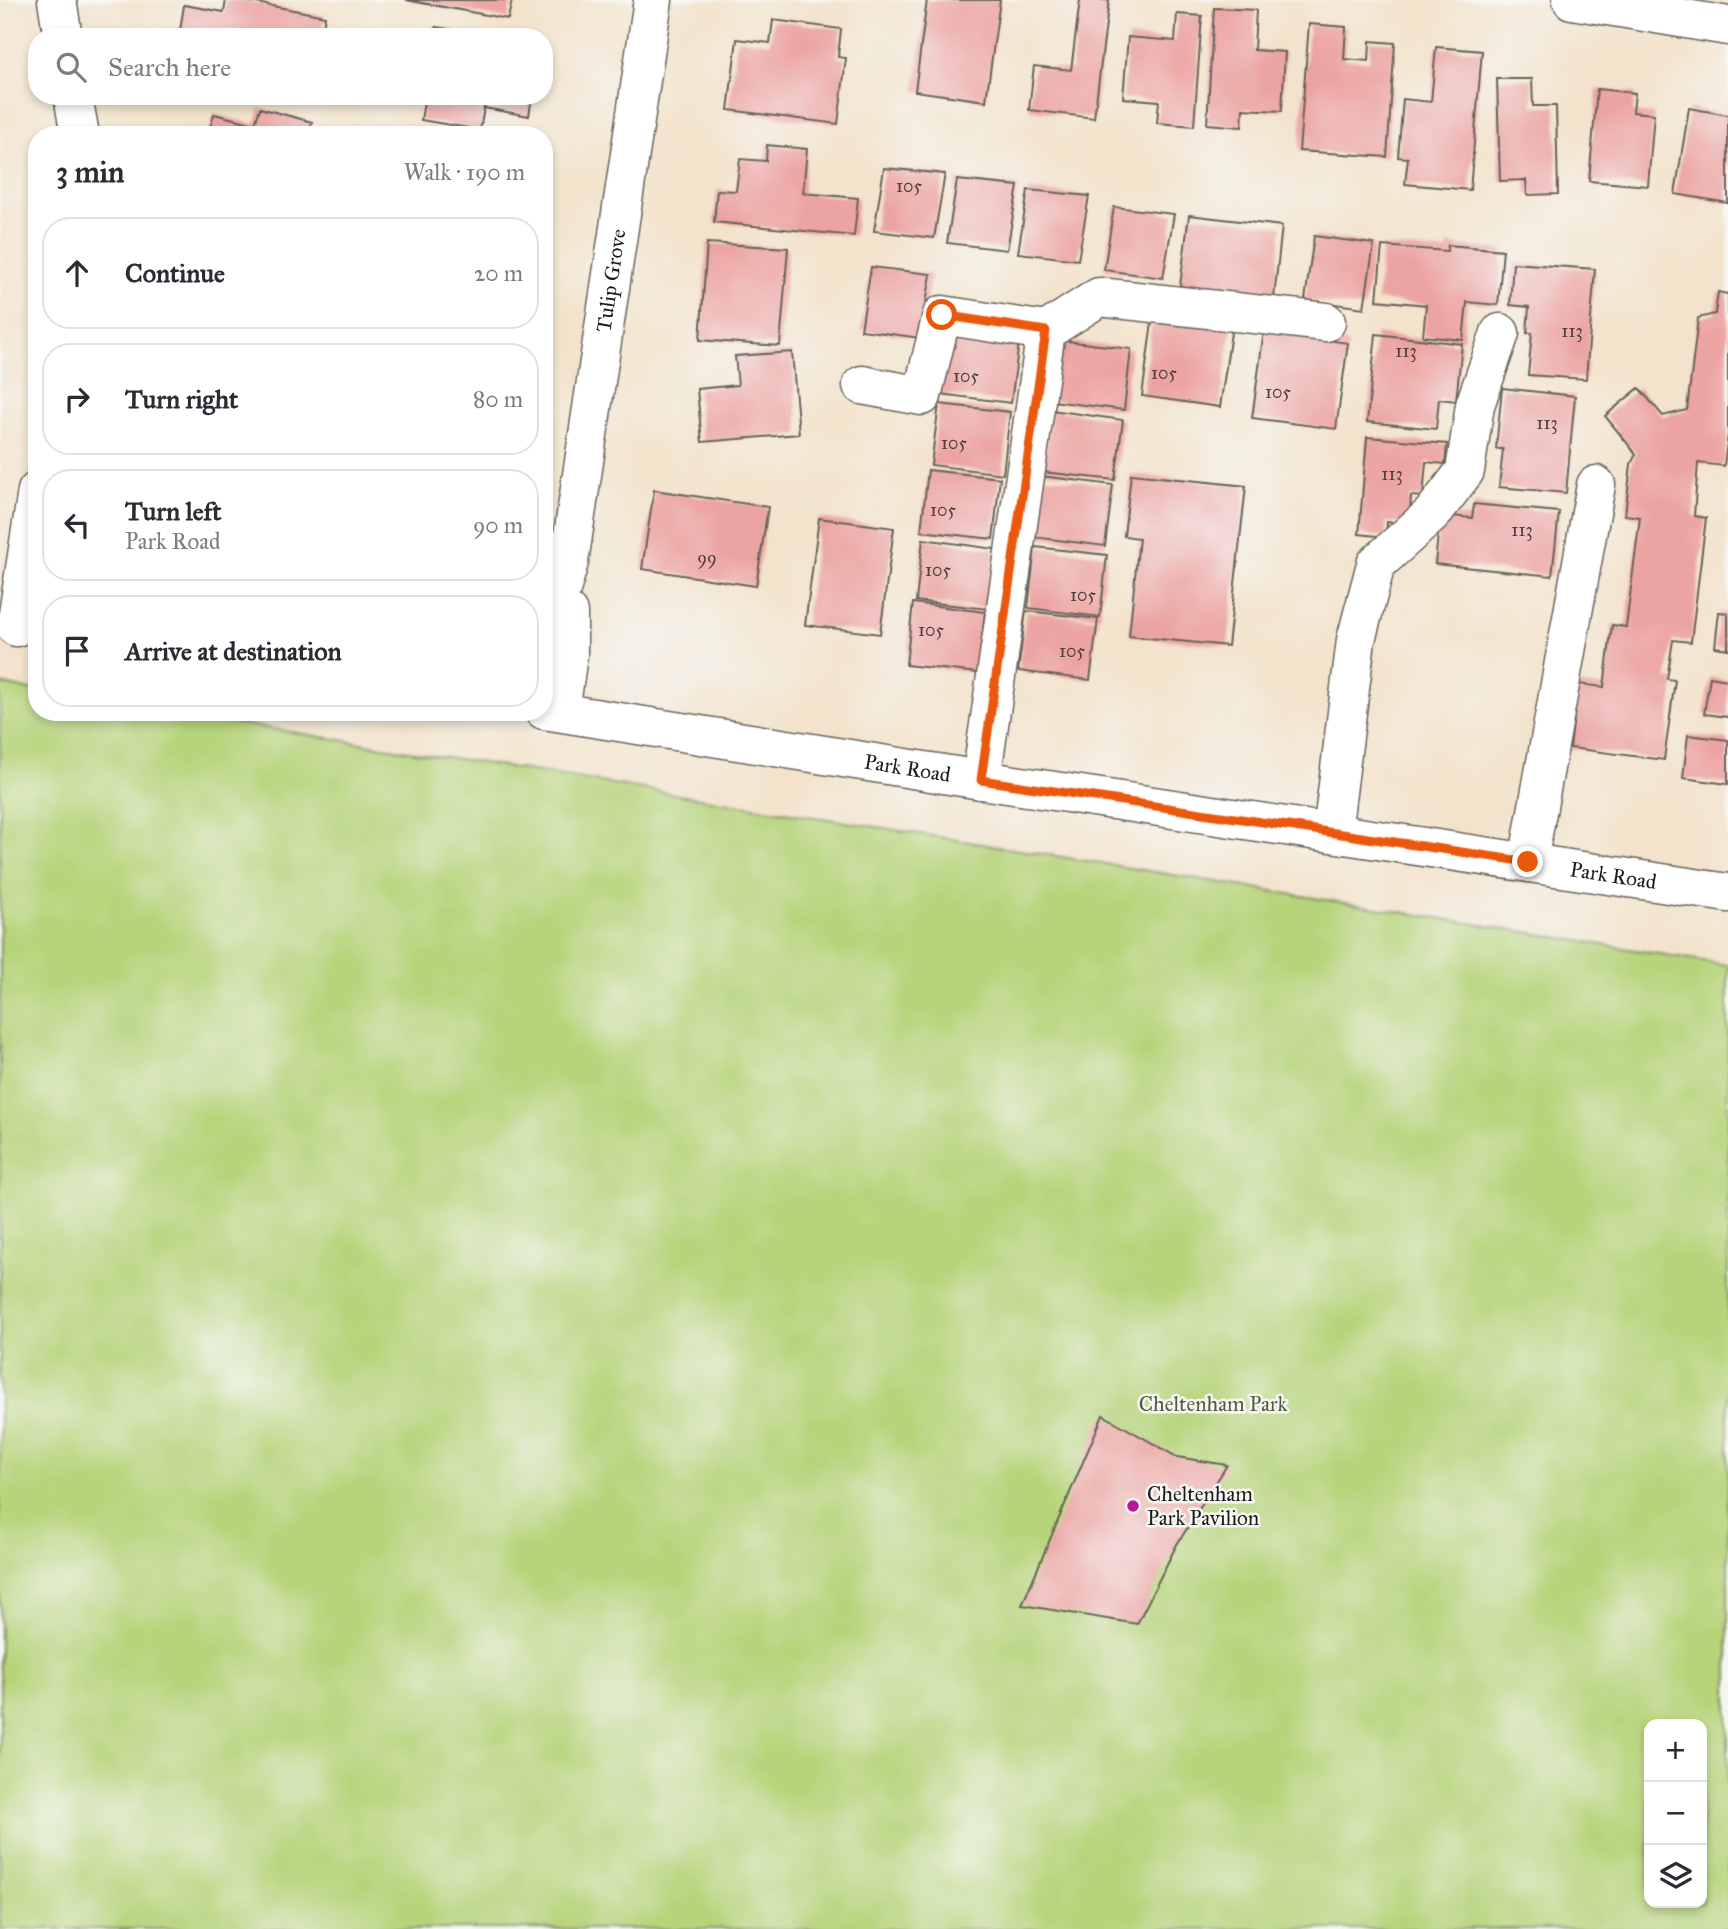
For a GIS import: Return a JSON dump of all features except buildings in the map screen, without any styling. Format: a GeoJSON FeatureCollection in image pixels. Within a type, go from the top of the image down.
{"type":"FeatureCollection","features":[{"type":"Feature","properties":{"kind":"street"},"geometry":{"type":"LineString","coordinates":[[57,0],[62,28]]}},
{"type":"Feature","properties":{"kind":"street","name":"Tulip Grove"},"geometry":{"type":"LineString","coordinates":[[553,618],[569,562],[653,0]]}},
{"type":"Feature","properties":{"kind":"street"},"geometry":{"type":"LineString","coordinates":[[1572,0],[1728,26]]}},
{"type":"Feature","properties":{"kind":"street"},"geometry":{"type":"LineString","coordinates":[[75,105],[78,126]]}},
{"type":"Feature","properties":{"kind":"street"},"geometry":{"type":"LineString","coordinates":[[862,385],[922,396],[942,315],[1046,331],[1099,297],[1325,322]]}},
{"type":"Feature","properties":{"kind":"street"},"geometry":{"type":"LineString","coordinates":[[981,780],[1046,331]]}},
{"type":"Feature","properties":{"kind":"street"},"geometry":{"type":"LineString","coordinates":[[1332,833],[1356,640],[1376,565],[1432,514],[1465,471],[1475,405],[1500,332]]}},
{"type":"Feature","properties":{"kind":"street"},"geometry":{"type":"LineString","coordinates":[[1528,862],[1596,485]]}},
{"type":"Feature","properties":{"kind":"street"},"geometry":{"type":"LineString","coordinates":[[18,627],[28,555]]}},
{"type":"Feature","properties":{"kind":"street","name":"Tulip Grove"},"geometry":{"type":"LineString","coordinates":[[553,708],[568,655],[569,562]]}},
{"type":"Feature","properties":{"kind":"street","name":"Park Road"},"geometry":{"type":"LineString","coordinates":[[553,711],[981,780],[1728,892]]}},
{"type":"Feature","properties":{"kind":"green space","name":"Cheltenham Park"},"geometry":{"type":"Polygon","coordinates":[[[0,684],[28,689],[28,721],[223,721],[1728,965],[1728,1929],[0,1929],[0,684]]]}},
{"type":"Feature","properties":{"kind":"place","name":"Cheltenham Park Pavilion"},"geometry":{"type":"Point","coordinates":[1133,1506]}},
{"type":"Feature","properties":{"kind":"route"},"geometry":{"type":"LineString","coordinates":[[942,315],[1046,331],[981,780],[1528,862]]}}]}
